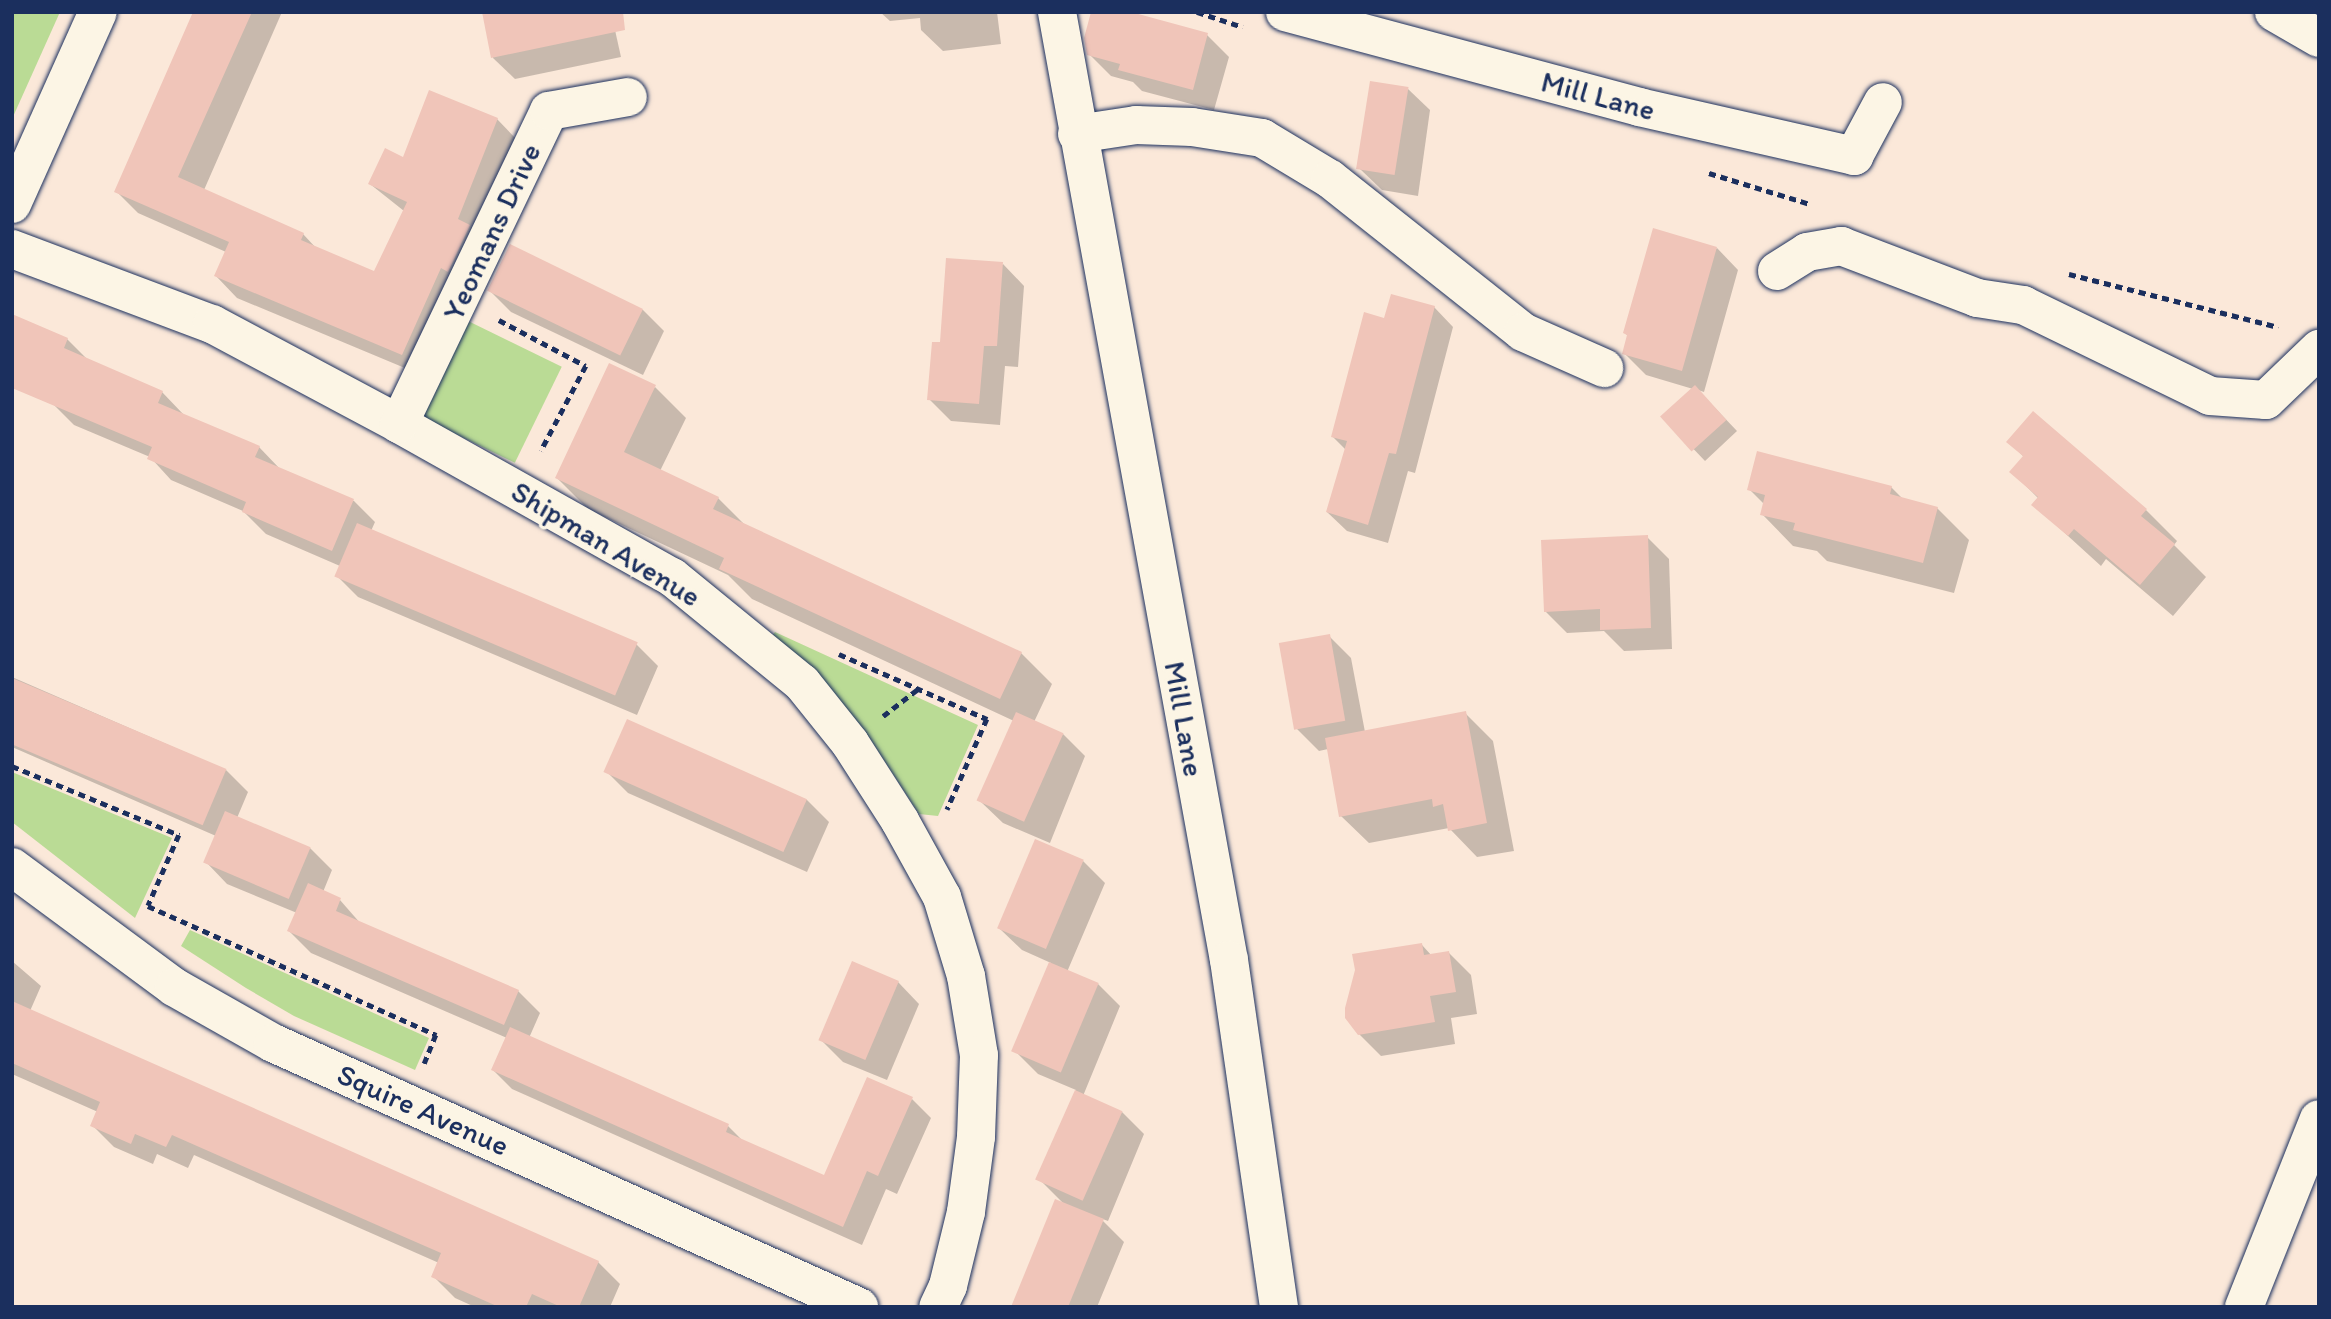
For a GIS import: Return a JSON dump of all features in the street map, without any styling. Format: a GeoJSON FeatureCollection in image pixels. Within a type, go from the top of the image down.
{"type":"FeatureCollection","features":[{"type":"Feature","properties":{"kind":"street"},"geometry":{"type":"LineString","coordinates":[[12,204],[98,12]]}},
{"type":"Feature","properties":{"kind":"street","name":"Mill Lane"},"geometry":{"type":"LineString","coordinates":[[1057,12],[1077,134],[1229,960],[1279,1307]]}},
{"type":"Feature","properties":{"kind":"street","name":"Mill Lane"},"geometry":{"type":"LineString","coordinates":[[1285,12],[1639,107],[1854,156],[1883,102]]}},
{"type":"Feature","properties":{"kind":"street"},"geometry":{"type":"LineString","coordinates":[[2274,12],[2319,38]]}},
{"type":"Feature","properties":{"kind":"street","name":"Yeomans Drive"},"geometry":{"type":"LineString","coordinates":[[399,424],[461,300],[549,111],[628,97]]}},
{"type":"Feature","properties":{"kind":"street"},"geometry":{"type":"LineString","coordinates":[[1077,134],[1136,125],[1192,127],[1262,138],[1330,179],[1523,332],[1604,368]]}},
{"type":"Feature","properties":{"kind":"street"},"geometry":{"type":"LineString","coordinates":[[1777,271],[1807,252],[1841,246],[1977,298],[2023,305],[2210,396],[2266,400],[2319,349]]}},
{"type":"Feature","properties":{"kind":"street","name":"Shipman Avenue"},"geometry":{"type":"LineString","coordinates":[[12,249],[212,324],[399,424],[671,577],[802,683],[850,743],[924,865],[942,897],[964,969],[979,1055],[976,1137],[966,1212],[938,1307]]}},
{"type":"Feature","properties":{"kind":"street","name":"Squire Avenue"},"geometry":{"type":"LineString","coordinates":[[12,867],[174,987],[273,1043],[859,1307]]}},
{"type":"Feature","properties":{"kind":"street"},"geometry":{"type":"LineString","coordinates":[[2244,1307],[2318,1120]]}},
{"type":"Feature","properties":{"kind":"path"},"geometry":{"type":"LineString","coordinates":[[461,300],[586,366],[520,492]]}},
{"type":"Feature","properties":{"kind":"path"},"geometry":{"type":"LineString","coordinates":[[832,651],[987,719],[924,865]]}},
{"type":"Feature","properties":{"kind":"path"},"geometry":{"type":"LineString","coordinates":[[12,766],[179,835],[148,906],[120,947]]}},
{"type":"Feature","properties":{"kind":"path"},"geometry":{"type":"LineString","coordinates":[[148,906],[436,1035],[407,1103]]}},
{"type":"Feature","properties":{"kind":"green space"},"geometry":{"type":"Polygon","coordinates":[[[12,12],[60,12],[12,119],[12,12]]]}},
{"type":"Feature","properties":{"kind":"green space"},"geometry":{"type":"Polygon","coordinates":[[[462,318],[562,367],[515,463],[415,414],[462,318]]]}},
{"type":"Feature","properties":{"kind":"green space"},"geometry":{"type":"Polygon","coordinates":[[[775,632],[978,725],[938,816],[919,814],[865,731],[825,684],[771,637],[775,632]]]}},
{"type":"Feature","properties":{"kind":"green space"},"geometry":{"type":"Polygon","coordinates":[[[12,772],[172,838],[135,918],[12,822],[12,772]]]}},
{"type":"Feature","properties":{"kind":"green space"},"geometry":{"type":"Polygon","coordinates":[[[190,930],[429,1038],[415,1070],[294,1016],[246,988],[181,946],[190,930]]]}},
{"type":"Feature","properties":{"kind":"building"},"geometry":{"type":"Polygon","coordinates":[[[193,12],[252,12],[178,177],[304,233],[301,240],[374,271],[407,202],[368,184],[385,148],[403,157],[429,90],[498,118],[458,219],[470,225],[448,272],[441,268],[402,355],[214,276],[229,242],[114,192],[193,12]]]}},
{"type":"Feature","properties":{"kind":"building"},"geometry":{"type":"Polygon","coordinates":[[[482,12],[623,12],[625,30],[491,58],[482,12]]]}},
{"type":"Feature","properties":{"kind":"building"},"geometry":{"type":"Polygon","coordinates":[[[1091,12],[1131,12],[1208,33],[1193,90],[1118,70],[1120,64],[1087,55],[1084,38],[1091,12]]]}},
{"type":"Feature","properties":{"kind":"building"},"geometry":{"type":"Polygon","coordinates":[[[1370,81],[1409,87],[1395,175],[1356,169],[1370,81]]]}},
{"type":"Feature","properties":{"kind":"building"},"geometry":{"type":"Polygon","coordinates":[[[1653,228],[1717,247],[1682,371],[1622,354],[1627,335],[1623,333],[1653,228]]]}},
{"type":"Feature","properties":{"kind":"building"},"geometry":{"type":"Polygon","coordinates":[[[510,244],[643,309],[620,356],[487,291],[510,244]]]}},
{"type":"Feature","properties":{"kind":"building"},"geometry":{"type":"Polygon","coordinates":[[[946,258],[1003,262],[997,346],[984,346],[979,404],[927,400],[932,342],[940,342],[946,258]]]}},
{"type":"Feature","properties":{"kind":"building"},"geometry":{"type":"Polygon","coordinates":[[[1391,294],[1435,306],[1396,454],[1389,453],[1368,525],[1326,512],[1347,441],[1331,437],[1364,312],[1384,318],[1391,294]]]}},
{"type":"Feature","properties":{"kind":"building"},"geometry":{"type":"Polygon","coordinates":[[[12,314],[68,338],[64,348],[163,391],[158,403],[260,446],[255,457],[354,499],[332,551],[242,512],[246,502],[147,459],[152,447],[12,388],[12,314]]]}},
{"type":"Feature","properties":{"kind":"building"},"geometry":{"type":"Polygon","coordinates":[[[609,363],[656,385],[624,452],[719,497],[713,509],[1022,652],[1000,699],[719,569],[724,558],[555,478],[609,363]]]}},
{"type":"Feature","properties":{"kind":"building"},"geometry":{"type":"Polygon","coordinates":[[[1695,385],[1726,420],[1692,451],[1660,416],[1695,385]]]}},
{"type":"Feature","properties":{"kind":"building"},"geometry":{"type":"Polygon","coordinates":[[[2033,411],[2147,509],[2141,516],[2175,544],[2140,585],[2074,529],[2068,536],[2031,505],[2038,497],[2009,472],[2023,456],[2006,442],[2033,411]]]}},
{"type":"Feature","properties":{"kind":"building"},"geometry":{"type":"Polygon","coordinates":[[[1757,451],[1892,486],[1890,494],[1938,507],[1923,563],[1793,530],[1795,523],[1760,515],[1765,495],[1747,490],[1757,451]]]}},
{"type":"Feature","properties":{"kind":"building"},"geometry":{"type":"Polygon","coordinates":[[[357,523],[638,642],[615,696],[334,576],[357,523]]]}},
{"type":"Feature","properties":{"kind":"building"},"geometry":{"type":"Polygon","coordinates":[[[1648,535],[1651,628],[1600,630],[1600,609],[1544,612],[1541,540],[1648,535]]]}},
{"type":"Feature","properties":{"kind":"building"},"geometry":{"type":"Polygon","coordinates":[[[1330,634],[1345,721],[1294,730],[1279,643],[1330,634]]]}},
{"type":"Feature","properties":{"kind":"building"},"geometry":{"type":"Polygon","coordinates":[[[12,678],[226,769],[203,825],[12,744],[12,678]]]}},
{"type":"Feature","properties":{"kind":"building"},"geometry":{"type":"Polygon","coordinates":[[[1466,711],[1487,823],[1448,831],[1443,804],[1433,807],[1432,799],[1339,817],[1325,738],[1466,711]]]}},
{"type":"Feature","properties":{"kind":"building"},"geometry":{"type":"Polygon","coordinates":[[[1016,712],[1064,733],[1024,822],[977,801],[1016,712]]]}},
{"type":"Feature","properties":{"kind":"building"},"geometry":{"type":"Polygon","coordinates":[[[627,719],[807,799],[783,852],[603,772],[627,719]]]}},
{"type":"Feature","properties":{"kind":"building"},"geometry":{"type":"Polygon","coordinates":[[[225,811],[311,847],[289,899],[203,863],[225,811]]]}},
{"type":"Feature","properties":{"kind":"building"},"geometry":{"type":"Polygon","coordinates":[[[1035,839],[1084,860],[1046,949],[997,928],[1035,839]]]}},
{"type":"Feature","properties":{"kind":"building"},"geometry":{"type":"Polygon","coordinates":[[[308,883],[341,898],[336,911],[519,990],[504,1025],[287,931],[308,883]]]}},
{"type":"Feature","properties":{"kind":"building"},"geometry":{"type":"Polygon","coordinates":[[[1422,943],[1424,955],[1449,951],[1456,992],[1430,996],[1435,1022],[1358,1035],[1345,1018],[1355,970],[1352,954],[1422,943]]]}},
{"type":"Feature","properties":{"kind":"building"},"geometry":{"type":"Polygon","coordinates":[[[852,961],[899,981],[865,1060],[818,1040],[852,961]]]}},
{"type":"Feature","properties":{"kind":"building"},"geometry":{"type":"Polygon","coordinates":[[[1049,962],[1099,983],[1061,1072],[1011,1051],[1049,962]]]}},
{"type":"Feature","properties":{"kind":"building"},"geometry":{"type":"Polygon","coordinates":[[[12,1001],[599,1261],[579,1307],[561,1307],[532,1294],[526,1307],[499,1307],[431,1277],[441,1253],[172,1135],[166,1147],[135,1134],[131,1144],[90,1126],[100,1102],[12,1063],[12,1001]]]}},
{"type":"Feature","properties":{"kind":"building"},"geometry":{"type":"Polygon","coordinates":[[[510,1027],[729,1124],[726,1132],[824,1175],[867,1077],[913,1097],[878,1176],[867,1171],[843,1227],[491,1070],[510,1027]]]}},
{"type":"Feature","properties":{"kind":"building"},"geometry":{"type":"Polygon","coordinates":[[[1075,1090],[1123,1111],[1083,1201],[1035,1180],[1075,1090]]]}},
{"type":"Feature","properties":{"kind":"building"},"geometry":{"type":"Polygon","coordinates":[[[1055,1199],[1104,1219],[1068,1307],[1011,1307],[1055,1199]]]}}]}
